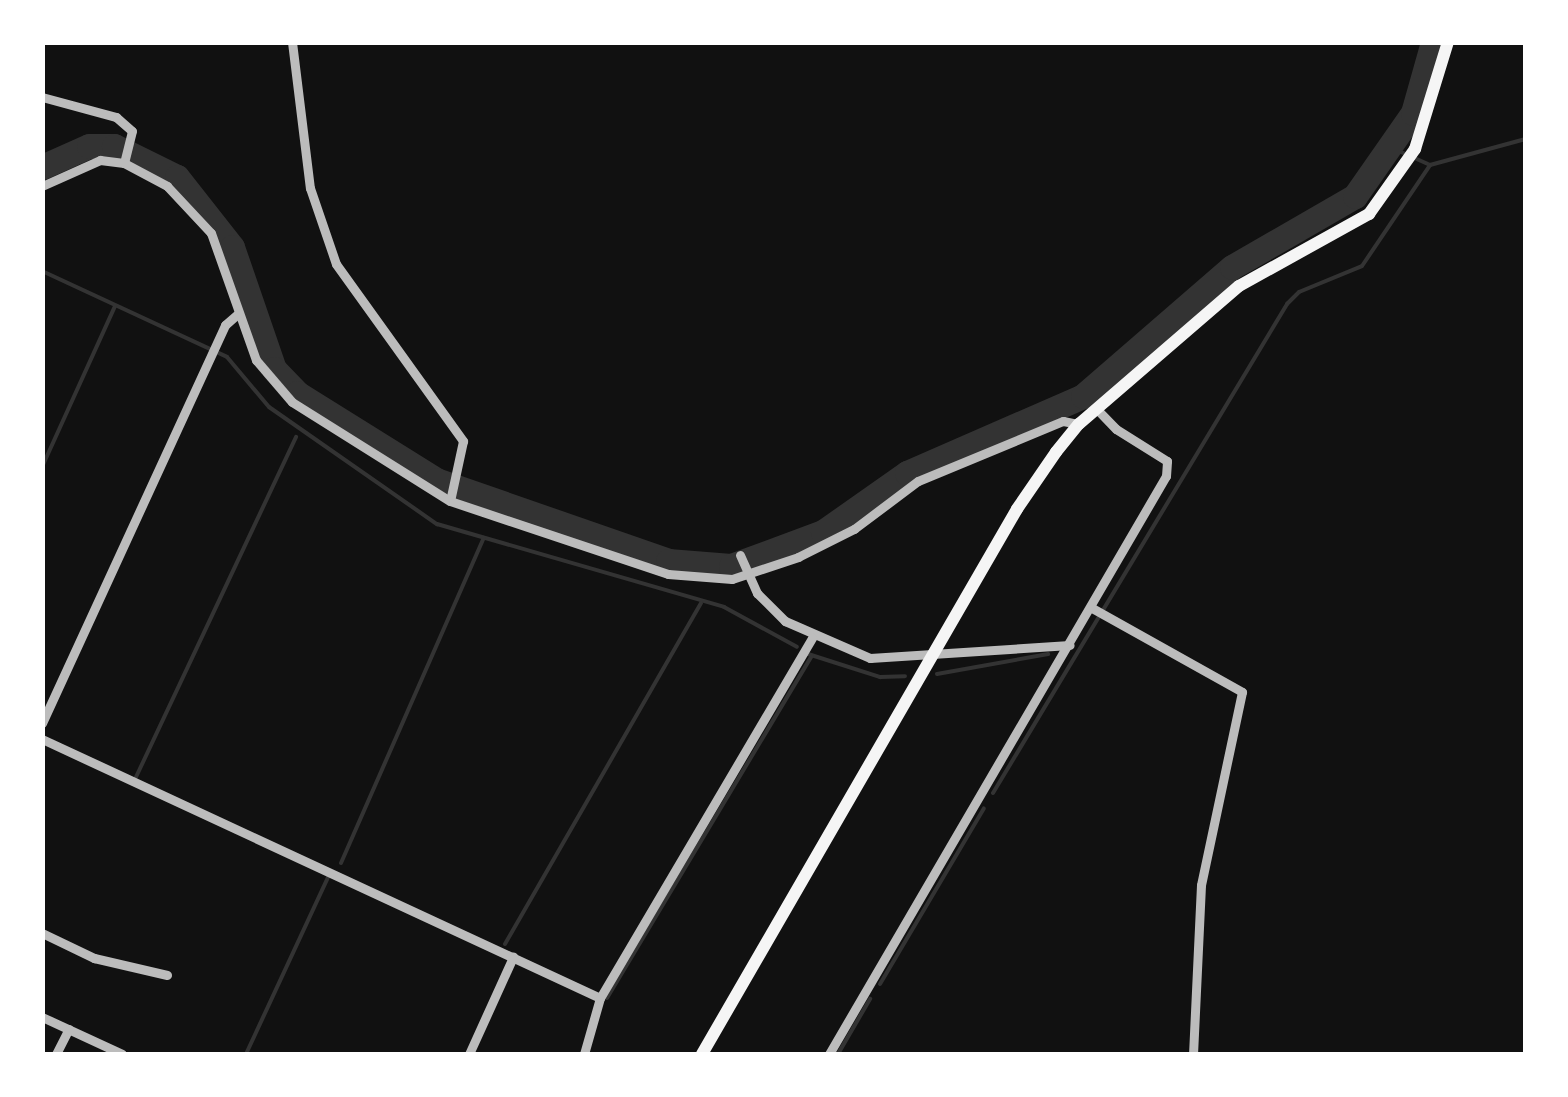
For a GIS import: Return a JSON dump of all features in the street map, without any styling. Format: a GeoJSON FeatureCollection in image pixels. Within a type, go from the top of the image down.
{"type":"FeatureCollection","features":[{"type":"Feature","properties":{"kind":"main road"},"geometry":{"type":"LineString","coordinates":[[702,1054],[1017,509],[1080,424],[1240,286],[1369,214],[1415,149],[1448,42]]}},
{"type":"Feature","properties":{"kind":"street"},"geometry":{"type":"LineString","coordinates":[[292,42],[295,96],[319,221],[350,291],[464,441],[451,498]]}},
{"type":"Feature","properties":{"kind":"street"},"geometry":{"type":"LineString","coordinates":[[42,97],[116,116],[132,131],[124,161]]}},
{"type":"Feature","properties":{"kind":"street"},"geometry":{"type":"LineString","coordinates":[[42,186],[81,165],[124,161],[166,186],[211,234],[271,384],[451,498],[668,574],[700,580],[745,572],[830,542],[937,472],[1064,421],[1080,424]]}},
{"type":"Feature","properties":{"kind":"street"},"geometry":{"type":"LineString","coordinates":[[42,723],[217,344],[240,313]]}},
{"type":"Feature","properties":{"kind":"street"},"geometry":{"type":"LineString","coordinates":[[829,1054],[1094,609],[1170,467],[1096,409]]}},
{"type":"Feature","properties":{"kind":"street"},"geometry":{"type":"LineString","coordinates":[[740,554],[745,572],[768,607],[812,638],[870,658],[1070,645]]}},
{"type":"Feature","properties":{"kind":"street"},"geometry":{"type":"LineString","coordinates":[[1094,609],[1242,692],[1201,885],[1193,1054]]}},
{"type":"Feature","properties":{"kind":"street"},"geometry":{"type":"LineString","coordinates":[[584,1054],[600,998],[812,638]]}},
{"type":"Feature","properties":{"kind":"street"},"geometry":{"type":"LineString","coordinates":[[42,739],[600,998]]}},
{"type":"Feature","properties":{"kind":"street"},"geometry":{"type":"LineString","coordinates":[[42,934],[94,958],[167,975]]}},
{"type":"Feature","properties":{"kind":"street"},"geometry":{"type":"LineString","coordinates":[[469,1054],[513,956]]}},
{"type":"Feature","properties":{"kind":"street"},"geometry":{"type":"LineString","coordinates":[[42,1017],[122,1054]]}},
{"type":"Feature","properties":{"kind":"street"},"geometry":{"type":"LineString","coordinates":[[56,1054],[69,1029]]}},
{"type":"Feature","properties":{"kind":"waterway"},"geometry":{"type":"LineString","coordinates":[[42,167],[89,146],[114,146],[177,177],[232,247],[274,369],[297,393],[436,480],[668,561],[731,566],[823,532],[907,473],[1083,396],[1232,267],[1355,196],[1413,113],[1433,42]]}},
{"type":"Feature","properties":{"kind":"waterway"},"geometry":{"type":"LineString","coordinates":[[1390,147],[1430,165],[1526,139]]}},
{"type":"Feature","properties":{"kind":"waterway"},"geometry":{"type":"LineString","coordinates":[[993,793],[1287,304],[1299,292],[1362,266],[1430,165]]}},
{"type":"Feature","properties":{"kind":"waterway"},"geometry":{"type":"LineString","coordinates":[[42,271],[227,357],[269,407],[437,524],[724,607],[797,647]]}},
{"type":"Feature","properties":{"kind":"waterway"},"geometry":{"type":"LineString","coordinates":[[42,467],[115,306]]}},
{"type":"Feature","properties":{"kind":"waterway"},"geometry":{"type":"LineString","coordinates":[[136,777],[296,437]]}},
{"type":"Feature","properties":{"kind":"waterway"},"geometry":{"type":"LineString","coordinates":[[341,863],[484,538]]}},
{"type":"Feature","properties":{"kind":"waterway"},"geometry":{"type":"LineString","coordinates":[[505,944],[701,603]]}},
{"type":"Feature","properties":{"kind":"waterway"},"geometry":{"type":"LineString","coordinates":[[808,654],[880,677],[905,676]]}},
{"type":"Feature","properties":{"kind":"waterway"},"geometry":{"type":"LineString","coordinates":[[937,674],[1048,654]]}},
{"type":"Feature","properties":{"kind":"waterway"},"geometry":{"type":"LineString","coordinates":[[607,998],[812,656]]}},
{"type":"Feature","properties":{"kind":"waterway"},"geometry":{"type":"LineString","coordinates":[[880,984],[984,808]]}},
{"type":"Feature","properties":{"kind":"waterway"},"geometry":{"type":"LineString","coordinates":[[246,1054],[328,877]]}},
{"type":"Feature","properties":{"kind":"waterway"},"geometry":{"type":"LineString","coordinates":[[838,1054],[870,999]]}}]}
